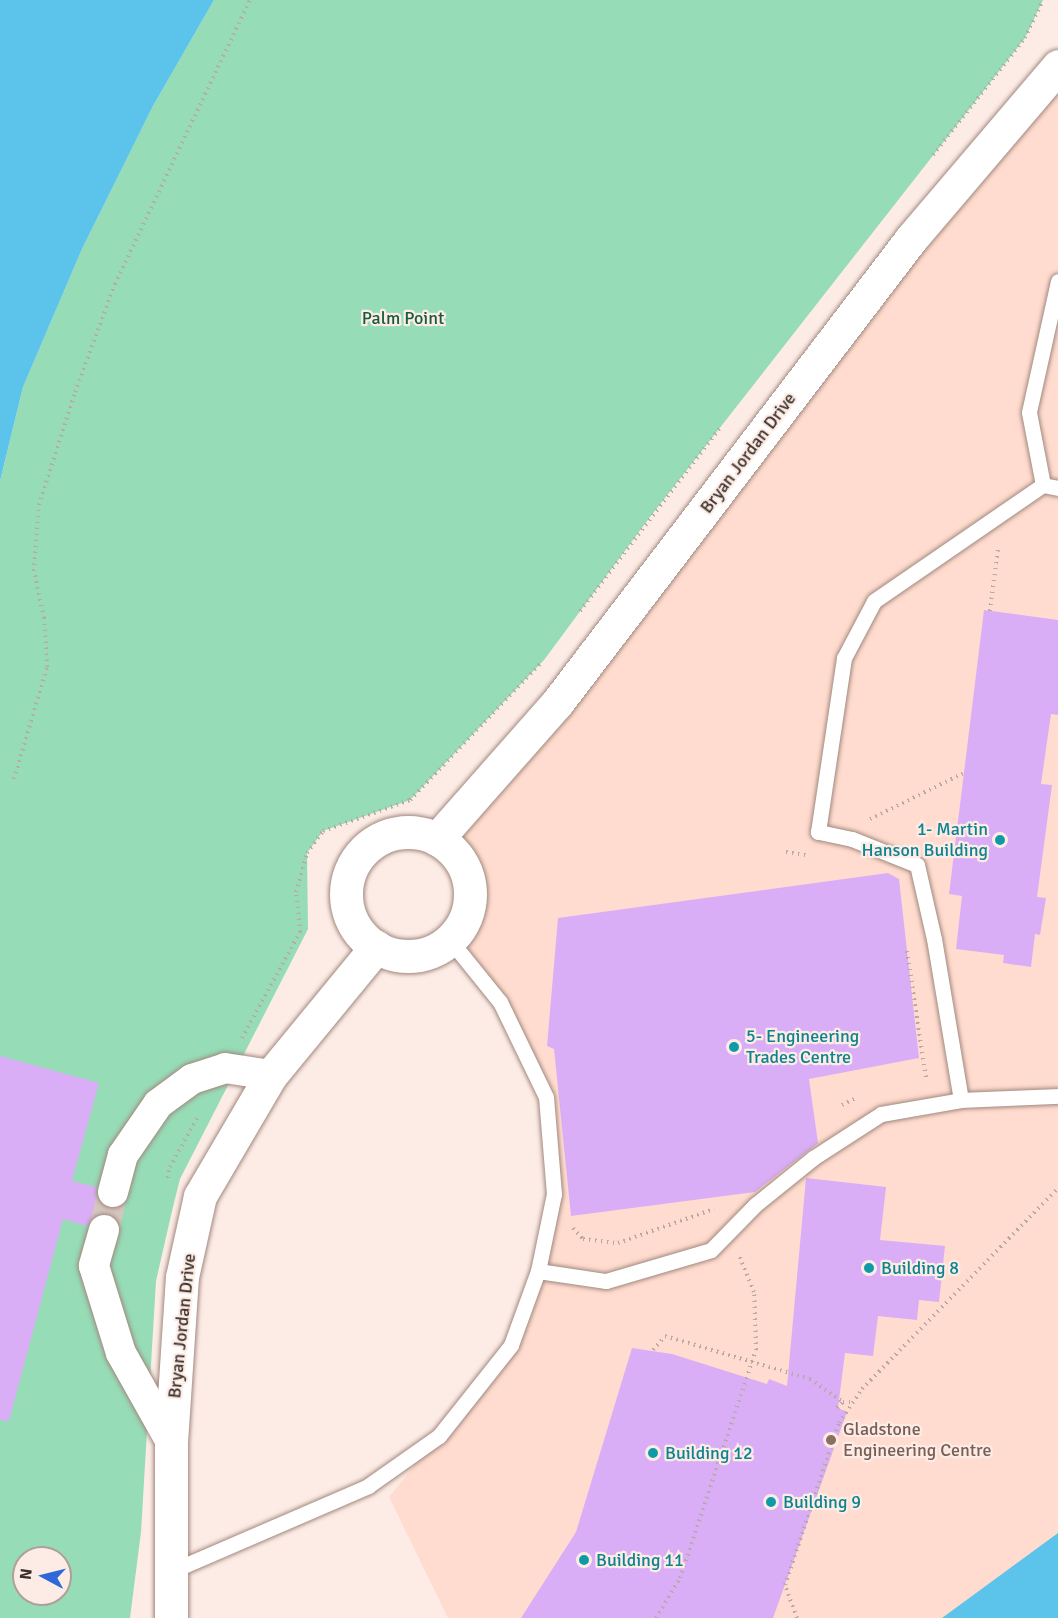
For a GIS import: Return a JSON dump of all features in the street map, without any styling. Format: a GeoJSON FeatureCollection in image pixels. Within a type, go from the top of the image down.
{"type":"FeatureCollection","features":[{"type":"Feature","properties":{"kind":"main road","name":"Bryan Jordan Drive"},"geometry":{"type":"LineString","coordinates":[[437,839],[557,703],[911,239],[1058,66]]}},
{"type":"Feature","properties":{"kind":"main road"},"geometry":{"type":"LineString","coordinates":[[398,832],[418,832],[437,839],[456,854],[467,874],[470,898],[464,921],[450,940],[435,950],[414,956],[376,947],[359,933],[349,913],[346,891],[351,870],[362,852],[378,839],[398,832]]}},
{"type":"Feature","properties":{"kind":"main road","name":"Bryan Jordan Drive"},"geometry":{"type":"LineString","coordinates":[[171,1618],[171,1442],[182,1277],[200,1196],[271,1075],[376,947]]}},
{"type":"Feature","properties":{"kind":"street"},"geometry":{"type":"LineString","coordinates":[[114,1192],[123,1155],[158,1104],[192,1079],[225,1068],[271,1075]]}},
{"type":"Feature","properties":{"kind":"street"},"geometry":{"type":"LineString","coordinates":[[104,1230],[94,1266],[121,1353],[171,1442]]}},
{"type":"Feature","properties":{"kind":"lane"},"geometry":{"type":"LineString","coordinates":[[961,1100],[917,865],[862,843],[818,832],[844,658],[874,601],[1050,486],[1029,412],[1058,281]]}},
{"type":"Feature","properties":{"kind":"lane"},"geometry":{"type":"LineString","coordinates":[[172,1571],[368,1486],[439,1437],[511,1345],[538,1271],[554,1194],[546,1097],[500,1002],[450,940]]}},
{"type":"Feature","properties":{"kind":"lane"},"geometry":{"type":"LineString","coordinates":[[538,1271],[606,1281],[711,1250],[744,1217],[813,1158],[881,1114],[961,1100],[1058,1096]]}},
{"type":"Feature","properties":{"kind":"path"},"geometry":{"type":"LineString","coordinates":[[14,779],[47,667],[44,618],[34,571],[39,505],[75,392],[115,284],[250,0]]}},
{"type":"Feature","properties":{"kind":"path"},"geometry":{"type":"LineString","coordinates":[[930,160],[1025,38],[1043,0]]}},
{"type":"Feature","properties":{"kind":"path"},"geometry":{"type":"LineString","coordinates":[[572,622],[724,423]]}},
{"type":"Feature","properties":{"kind":"path"},"geometry":{"type":"LineString","coordinates":[[990,611],[1000,535]]}},
{"type":"Feature","properties":{"kind":"path"},"geometry":{"type":"LineString","coordinates":[[167,1186],[170,1167],[300,932],[296,892],[307,853],[323,831],[410,800],[544,660]]}},
{"type":"Feature","properties":{"kind":"path"},"geometry":{"type":"LineString","coordinates":[[862,843],[868,820],[964,773]]}},
{"type":"Feature","properties":{"kind":"path"},"geometry":{"type":"LineString","coordinates":[[786,852],[809,856]]}},
{"type":"Feature","properties":{"kind":"path"},"geometry":{"type":"LineString","coordinates":[[907,946],[926,1078]]}},
{"type":"Feature","properties":{"kind":"path"},"geometry":{"type":"LineString","coordinates":[[915,1081],[956,1069]]}},
{"type":"Feature","properties":{"kind":"path"},"geometry":{"type":"LineString","coordinates":[[833,1112],[862,1096]]}},
{"type":"Feature","properties":{"kind":"path"},"geometry":{"type":"LineString","coordinates":[[797,1618],[784,1585],[839,1423],[852,1402],[1058,1188]]}},
{"type":"Feature","properties":{"kind":"path"},"geometry":{"type":"LineString","coordinates":[[571,1219],[572,1227],[583,1239],[618,1243],[730,1203],[742,1195],[744,1217],[739,1255],[754,1292],[756,1350],[680,1578],[656,1618]]}},
{"type":"Feature","properties":{"kind":"path"},"geometry":{"type":"LineString","coordinates":[[653,1350],[665,1335],[810,1379],[843,1402],[852,1402]]}},
{"type":"Feature","properties":{"kind":"path"},"geometry":{"type":"LineString","coordinates":[[837,1408],[843,1402]]}},
{"type":"Feature","properties":{"kind":"shaded area"},"geometry":{"type":"Polygon","coordinates":[[[1058,66],[1058,1534],[948,1618],[448,1618],[389,1497],[511,1345],[554,1194],[546,1097],[500,1002],[450,940],[464,921],[470,898],[467,874],[456,854],[437,839],[1058,66]]]}},
{"type":"Feature","properties":{"kind":"green space","name":"Palm Point"},"geometry":{"type":"Polygon","coordinates":[[[214,0],[1043,0],[1025,38],[650,517],[544,660],[410,800],[323,831],[307,853],[308,929],[180,1179],[172,1211],[156,1281],[141,1532],[130,1618],[0,1618],[0,481],[23,387],[82,249],[153,106],[214,0]]]}},
{"type":"Feature","properties":{"kind":"water"},"geometry":{"type":"Polygon","coordinates":[[[0,0],[214,0],[153,106],[82,249],[23,387],[0,481],[0,0]]]}},
{"type":"Feature","properties":{"kind":"water"},"geometry":{"type":"Polygon","coordinates":[[[1058,1533],[1058,1618],[942,1618],[1058,1533]]]}},
{"type":"Feature","properties":{"kind":"building","name":"1- Martin Hanson Building"},"geometry":{"type":"Polygon","coordinates":[[[984,610],[1058,620],[1058,715],[1051,714],[1041,784],[1052,785],[1037,897],[1046,898],[1040,935],[1035,934],[1031,967],[1003,963],[1004,955],[956,949],[962,896],[949,894],[984,610]]]}},
{"type":"Feature","properties":{"kind":"building","name":"5- Engineering Trades Centre"},"geometry":{"type":"Polygon","coordinates":[[[888,873],[899,879],[919,1058],[809,1079],[818,1143],[755,1192],[571,1216],[554,1049],[547,1046],[558,918],[888,873]]]}},
{"type":"Feature","properties":{"kind":"building"},"geometry":{"type":"Polygon","coordinates":[[[0,1056],[99,1083],[72,1181],[96,1187],[97,1197],[108,1208],[123,1206],[118,1222],[108,1213],[92,1217],[87,1226],[63,1219],[9,1421],[0,1420],[0,1056]]]}},
{"type":"Feature","properties":{"kind":"building"},"geometry":{"type":"Polygon","coordinates":[[[806,1178],[886,1187],[880,1240],[945,1246],[939,1302],[919,1300],[917,1320],[878,1316],[873,1356],[845,1353],[838,1408],[847,1412],[773,1618],[521,1618],[576,1532],[632,1348],[672,1354],[767,1384],[769,1379],[787,1386],[806,1178]]]}},
{"type":"Feature","properties":{"kind":"tunnel"},"geometry":{"type":"LineString","coordinates":[[104,1230],[113,1192]]}},
{"type":"Feature","properties":{"kind":"place","name":"1- Martin Hanson Building"},"geometry":{"type":"Point","coordinates":[1000,840]}},
{"type":"Feature","properties":{"kind":"place","name":"5- Engineering Trades Centre"},"geometry":{"type":"Point","coordinates":[734,1047]}},
{"type":"Feature","properties":{"kind":"place","name":"Building 8"},"geometry":{"type":"Point","coordinates":[869,1268]}},
{"type":"Feature","properties":{"kind":"place","name":"Gladstone Engineering Centre"},"geometry":{"type":"Point","coordinates":[831,1440]}},
{"type":"Feature","properties":{"kind":"place","name":"Building 12"},"geometry":{"type":"Point","coordinates":[653,1453]}},
{"type":"Feature","properties":{"kind":"place","name":"Building 9"},"geometry":{"type":"Point","coordinates":[771,1502]}},
{"type":"Feature","properties":{"kind":"place","name":"Building 11"},"geometry":{"type":"Point","coordinates":[584,1560]}}]}
